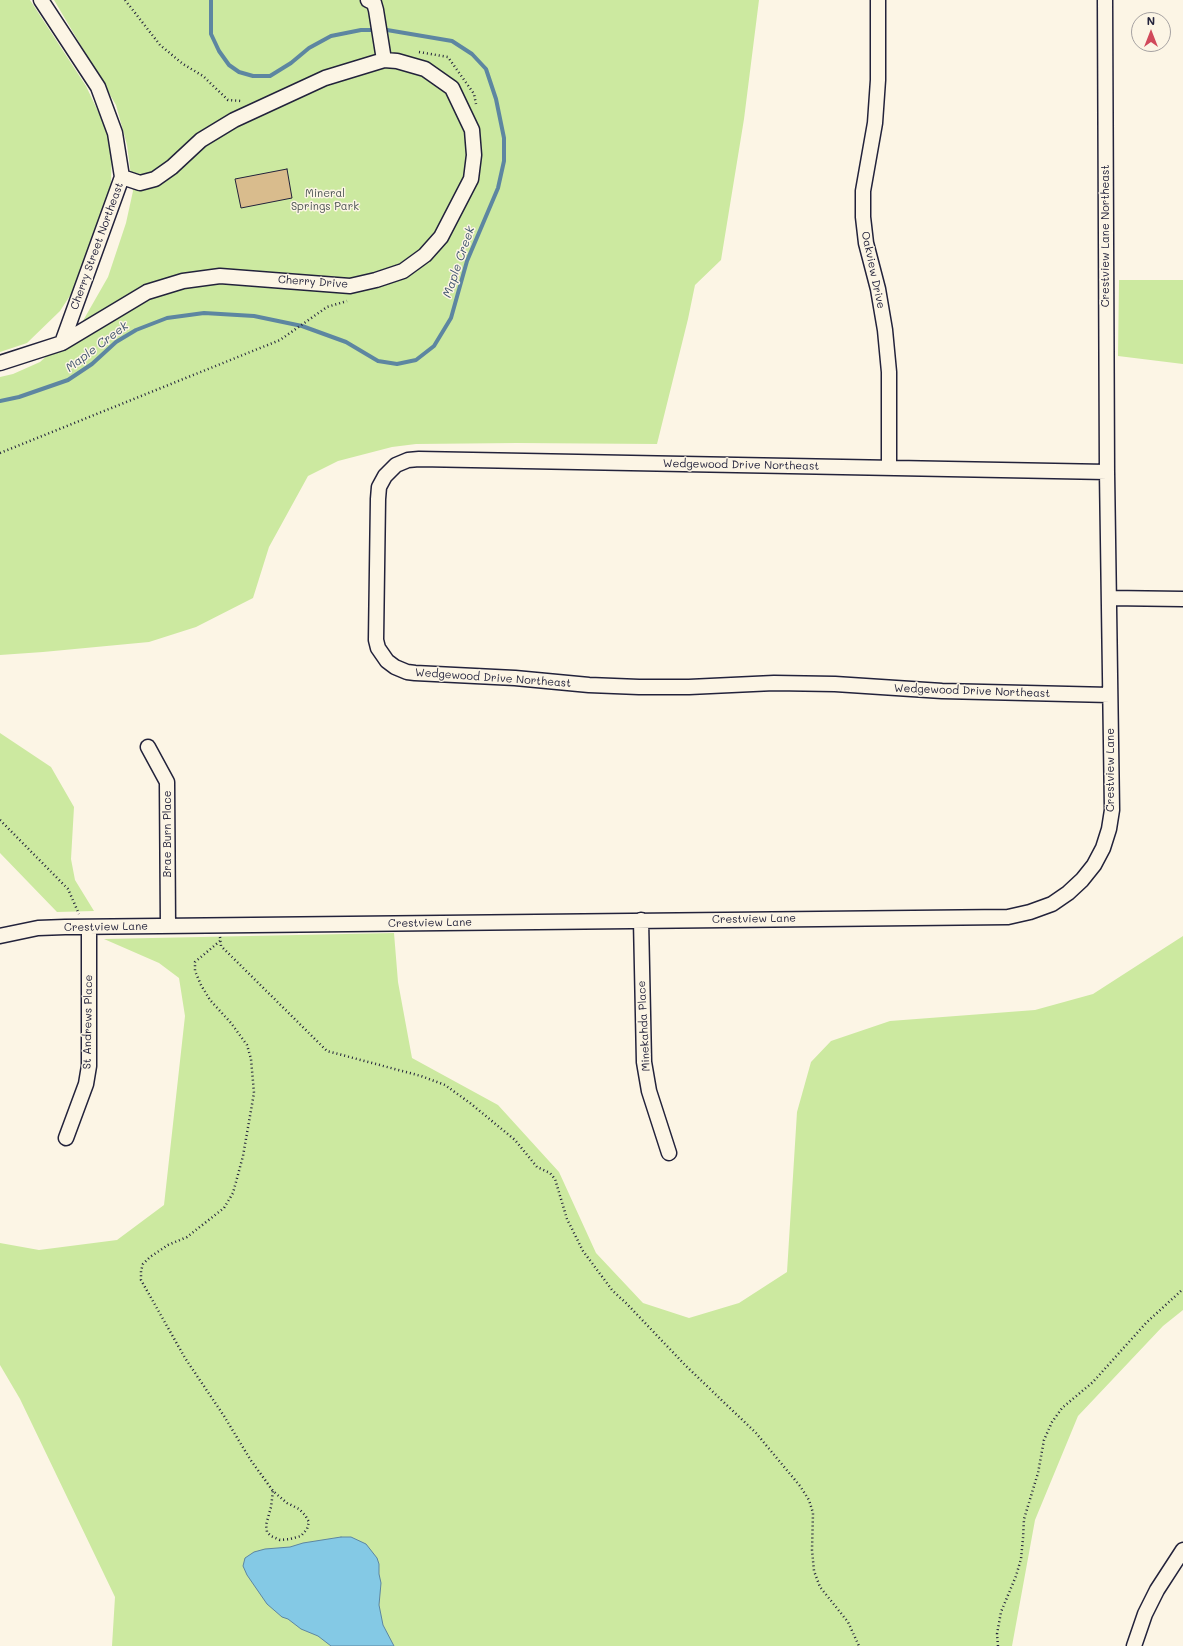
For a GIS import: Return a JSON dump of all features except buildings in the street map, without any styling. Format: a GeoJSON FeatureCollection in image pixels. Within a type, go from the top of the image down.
{"type":"FeatureCollection","features":[{"type":"Feature","properties":{"kind":"street","name":"Cherry Street Northeast"},"geometry":{"type":"LineString","coordinates":[[41,0],[98,87],[115,133],[122,176],[62,343]]}},
{"type":"Feature","properties":{"kind":"street","name":"Oakview Drive"},"geometry":{"type":"LineString","coordinates":[[878,0],[878,87],[875,123],[863,191],[863,217],[866,243],[878,289],[885,330],[889,372],[889,468]]}},
{"type":"Feature","properties":{"kind":"street","name":"Crestview Lane Northeast"},"geometry":{"type":"LineString","coordinates":[[1105,0],[1107,472]]}},
{"type":"Feature","properties":{"kind":"street"},"geometry":{"type":"LineString","coordinates":[[372,5],[383,54]]}},
{"type":"Feature","properties":{"kind":"street","name":"Cherry Drive"},"geometry":{"type":"LineString","coordinates":[[0,363],[62,343],[147,292],[183,281],[220,276],[350,286],[376,280],[403,270],[425,255],[441,237],[471,179],[474,155],[472,130],[452,88],[425,69],[397,61],[383,54],[325,78],[234,120],[201,140],[172,167],[155,179],[140,183],[122,176]]}},
{"type":"Feature","properties":{"kind":"street","name":"Wedgewood Drive Northeast"},"geometry":{"type":"LineString","coordinates":[[1107,472],[427,459],[408,460],[396,465],[385,476],[380,487],[378,499],[376,640],[378,648],[387,661],[395,667],[407,672],[515,678],[589,685],[639,687],[774,683],[827,684],[942,691],[1110,695]]}},
{"type":"Feature","properties":{"kind":"street","name":"Crestview Lane"},"geometry":{"type":"LineString","coordinates":[[0,936],[38,928],[1008,916],[1030,912],[1052,904],[1078,884],[1094,865],[1103,848],[1109,829],[1112,810],[1107,472]]}},
{"type":"Feature","properties":{"kind":"street"},"geometry":{"type":"LineString","coordinates":[[1109,598],[1183,599]]}},
{"type":"Feature","properties":{"kind":"street","name":"Brae Burn Place"},"geometry":{"type":"LineString","coordinates":[[148,747],[168,782],[168,926]]}},
{"type":"Feature","properties":{"kind":"street","name":"Minekahda Place"},"geometry":{"type":"LineString","coordinates":[[641,920],[644,1062],[649,1091],[669,1153]]}},
{"type":"Feature","properties":{"kind":"street","name":"St Andrews Place"},"geometry":{"type":"LineString","coordinates":[[66,1138],[86,1084],[89,1066],[89,927]]}},
{"type":"Feature","properties":{"kind":"street"},"geometry":{"type":"LineString","coordinates":[[1134,1646],[1145,1614],[1157,1590],[1183,1550]]}},
{"type":"Feature","properties":{"kind":"path"},"geometry":{"type":"LineString","coordinates":[[125,0],[160,45],[183,64],[203,76],[228,100],[243,101]]}},
{"type":"Feature","properties":{"kind":"path"},"geometry":{"type":"LineString","coordinates":[[414,52],[448,57],[474,94],[477,110]]}},
{"type":"Feature","properties":{"kind":"path"},"geometry":{"type":"LineString","coordinates":[[0,453],[280,340],[328,307],[354,299]]}},
{"type":"Feature","properties":{"kind":"path"},"geometry":{"type":"LineString","coordinates":[[0,820],[68,889],[80,915]]}},
{"type":"Feature","properties":{"kind":"path"},"geometry":{"type":"LineString","coordinates":[[218,925],[221,946],[327,1051],[421,1076],[445,1085],[470,1103],[515,1140],[537,1167],[550,1173],[555,1179],[567,1219],[583,1251],[612,1290],[628,1304],[686,1366],[756,1432],[800,1486],[809,1500],[813,1513],[812,1550],[814,1571],[820,1587],[848,1622],[859,1646]]}},
{"type":"Feature","properties":{"kind":"path"},"geometry":{"type":"LineString","coordinates":[[220,941],[196,962],[195,971],[210,1000],[231,1023],[248,1045],[254,1093],[243,1156],[233,1193],[224,1208],[187,1237],[168,1245],[150,1257],[143,1264],[141,1280],[185,1358],[224,1416],[250,1459],[273,1491],[287,1503],[299,1509],[306,1515],[309,1522],[307,1530],[301,1536],[280,1540],[271,1536],[267,1532],[266,1525],[273,1491]]}},
{"type":"Feature","properties":{"kind":"path"},"geometry":{"type":"LineString","coordinates":[[998,1646],[997,1634],[1001,1612],[1016,1576],[1024,1538],[1024,1519],[1038,1473],[1044,1440],[1052,1422],[1062,1408],[1093,1382],[1146,1323],[1183,1289]]}},
{"type":"Feature","properties":{"kind":"green space"},"geometry":{"type":"Polygon","coordinates":[[[0,0],[30,0],[86,86],[112,141],[111,182],[100,250],[60,311],[27,343],[0,352],[0,0]]]}},
{"type":"Feature","properties":{"kind":"green space","name":"Mineral Springs Park"},"geometry":{"type":"Polygon","coordinates":[[[54,0],[759,0],[744,119],[721,260],[695,285],[657,444],[416,444],[392,447],[338,461],[308,476],[269,547],[253,598],[196,627],[149,642],[0,655],[0,377],[13,374],[40,362],[80,326],[108,277],[126,223],[133,191],[127,145],[116,105],[54,0]]]}},
{"type":"Feature","properties":{"kind":"green space"},"geometry":{"type":"Polygon","coordinates":[[[1119,280],[1183,280],[1183,364],[1118,356],[1119,280]]]}},
{"type":"Feature","properties":{"kind":"green space"},"geometry":{"type":"Polygon","coordinates":[[[0,733],[51,767],[74,807],[71,859],[75,880],[94,911],[57,912],[0,853],[0,733]]]}},
{"type":"Feature","properties":{"kind":"green space"},"geometry":{"type":"Polygon","coordinates":[[[394,933],[398,982],[412,1058],[498,1105],[559,1172],[596,1253],[643,1303],[689,1318],[739,1303],[787,1272],[797,1112],[811,1062],[831,1041],[890,1021],[1035,1010],[1093,994],[1183,936],[1183,1310],[1163,1326],[1078,1416],[1035,1520],[1012,1646],[112,1646],[115,1597],[20,1399],[0,1365],[0,1243],[39,1250],[117,1240],[164,1205],[185,1016],[179,978],[159,963],[104,939],[394,933]]]}},
{"type":"Feature","properties":{"kind":"water"},"geometry":{"type":"Polygon","coordinates":[[[341,1537],[351,1537],[366,1544],[377,1558],[381,1583],[379,1605],[383,1625],[394,1646],[331,1646],[318,1636],[301,1629],[288,1619],[282,1617],[267,1604],[247,1575],[243,1566],[245,1558],[254,1552],[341,1537]]]}},
{"type":"Feature","properties":{"kind":"waterway","name":"Maple Creek"},"geometry":{"type":"LineString","coordinates":[[0,401],[19,397],[68,380],[92,364],[116,342],[136,330],[167,318],[204,313],[254,316],[302,326],[346,342],[378,361],[397,364],[416,360],[434,346],[451,318],[467,261],[498,188],[504,161],[504,138],[496,99],[486,69],[472,54],[452,41],[387,30],[361,30],[331,36],[309,48],[291,63],[270,76],[253,76],[239,72],[229,65],[219,51],[211,34],[211,0]]}}]}
